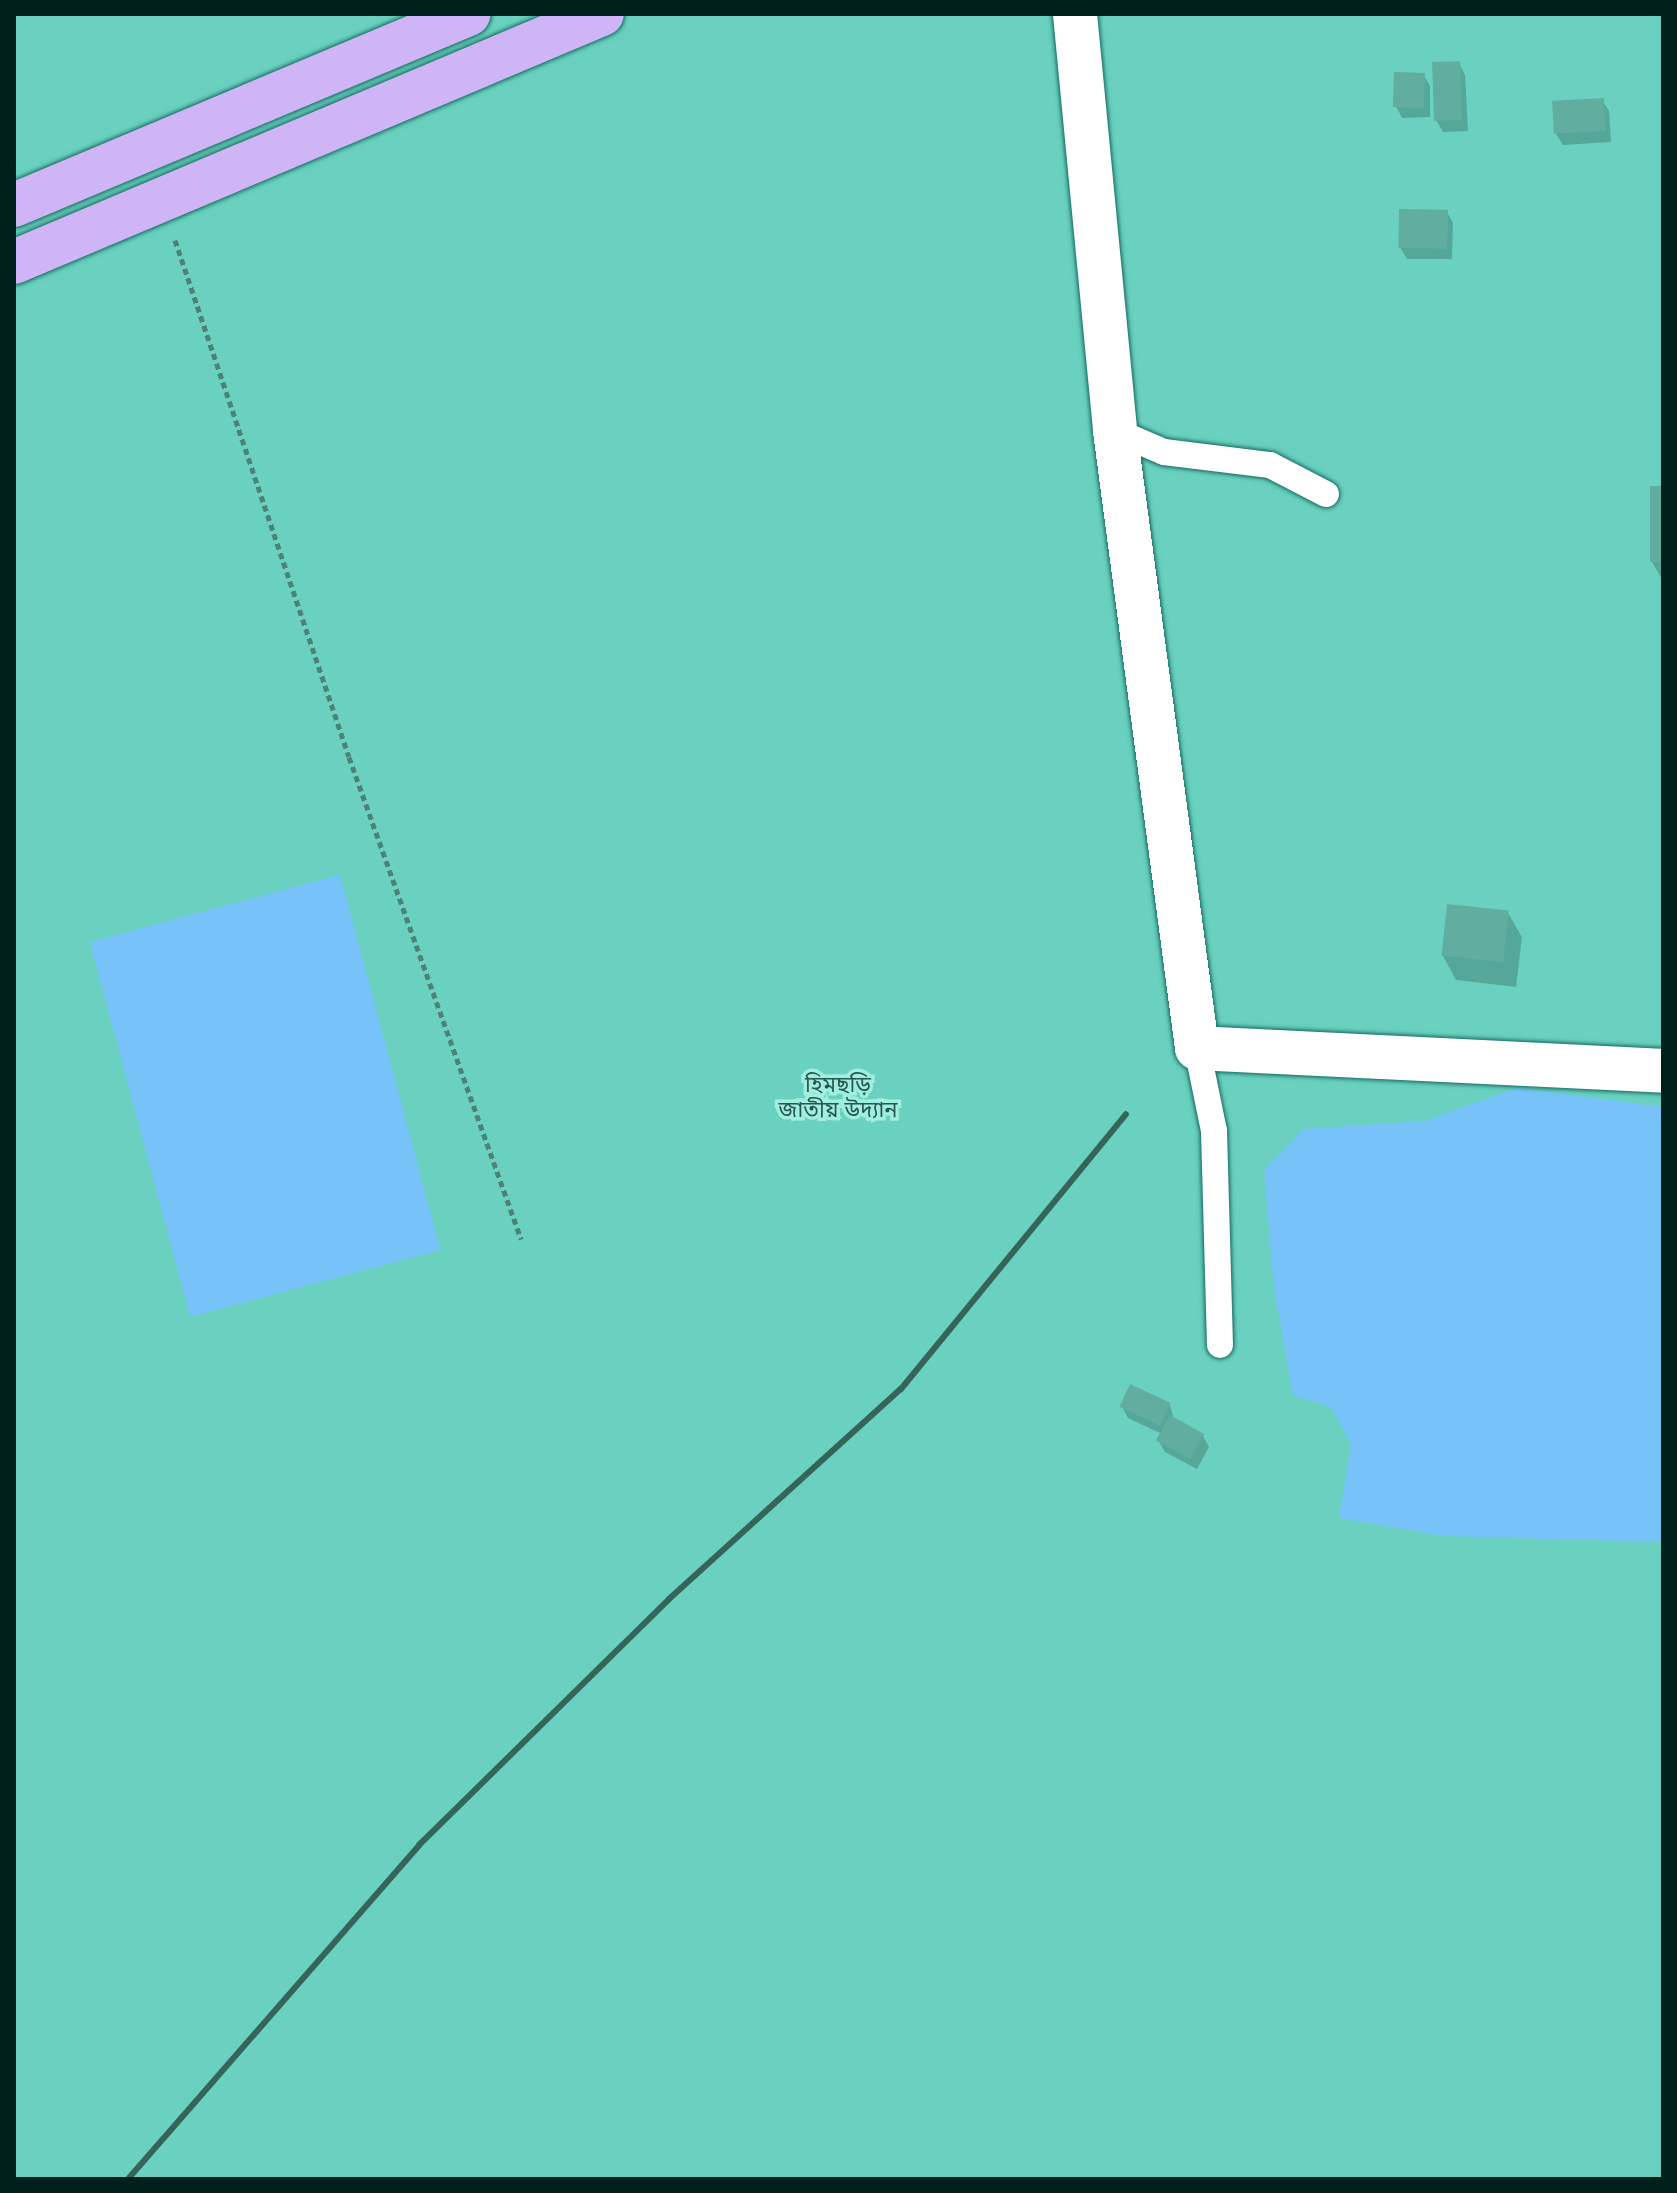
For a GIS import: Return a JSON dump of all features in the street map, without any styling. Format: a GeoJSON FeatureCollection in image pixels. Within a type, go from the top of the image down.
{"type":"FeatureCollection","features":[{"type":"Feature","properties":{"kind":"main road"},"geometry":{"type":"LineString","coordinates":[[14,205],[468,14]]}},
{"type":"Feature","properties":{"kind":"main road"},"geometry":{"type":"LineString","coordinates":[[14,262],[602,14]]}},
{"type":"Feature","properties":{"kind":"street"},"geometry":{"type":"LineString","coordinates":[[1075,14],[1115,431],[1197,1048],[1663,1071]]}},
{"type":"Feature","properties":{"kind":"lane"},"geometry":{"type":"LineString","coordinates":[[1115,431],[1164,452],[1270,465],[1326,494]]}},
{"type":"Feature","properties":{"kind":"lane"},"geometry":{"type":"LineString","coordinates":[[1197,1048],[1214,1131],[1220,1345]]}},
{"type":"Feature","properties":{"kind":"path"},"geometry":{"type":"LineString","coordinates":[[160,198],[349,757],[521,1239]]}},
{"type":"Feature","properties":{"kind":"green space","name":"হিমছড়ি জাতীয় উদ্যান"},"geometry":{"type":"Polygon","coordinates":[[[14,14],[1663,14],[1663,2179],[14,2179],[14,14]]]}},
{"type":"Feature","properties":{"kind":"water"},"geometry":{"type":"Polygon","coordinates":[[[340,875],[440,1250],[190,1317],[90,942],[340,875]]]}},
{"type":"Feature","properties":{"kind":"water"},"geometry":{"type":"Polygon","coordinates":[[[1517,1088],[1663,1107],[1663,1542],[1444,1536],[1339,1518],[1351,1444],[1331,1407],[1293,1395],[1274,1288],[1264,1170],[1304,1129],[1425,1121],[1517,1088]]]}},
{"type":"Feature","properties":{"kind":"building"},"geometry":{"type":"Polygon","coordinates":[[[1460,61],[1462,120],[1434,121],[1432,62],[1460,61]]]}},
{"type":"Feature","properties":{"kind":"building"},"geometry":{"type":"Polygon","coordinates":[[[1394,72],[1425,73],[1424,108],[1393,107],[1394,72]]]}},
{"type":"Feature","properties":{"kind":"building"},"geometry":{"type":"Polygon","coordinates":[[[1604,98],[1606,131],[1554,134],[1552,101],[1604,98]]]}},
{"type":"Feature","properties":{"kind":"building"},"geometry":{"type":"Polygon","coordinates":[[[1399,209],[1448,210],[1447,249],[1398,248],[1399,209]]]}},
{"type":"Feature","properties":{"kind":"building"},"geometry":{"type":"Polygon","coordinates":[[[1650,486],[1663,486],[1663,562],[1650,562],[1650,486]]]}},
{"type":"Feature","properties":{"kind":"building"},"geometry":{"type":"Polygon","coordinates":[[[1447,904],[1509,910],[1503,962],[1442,956],[1447,904]]]}},
{"type":"Feature","properties":{"kind":"building"},"geometry":{"type":"Polygon","coordinates":[[[1130,1384],[1171,1403],[1160,1426],[1119,1407],[1130,1384]]]}},
{"type":"Feature","properties":{"kind":"building"},"geometry":{"type":"Polygon","coordinates":[[[1170,1415],[1204,1434],[1190,1459],[1156,1440],[1170,1415]]]}},
{"type":"Feature","properties":{"kind":"railway"},"geometry":{"type":"LineString","coordinates":[[128,2179],[419,1845],[669,1599],[901,1389],[1126,1114]]}}]}
